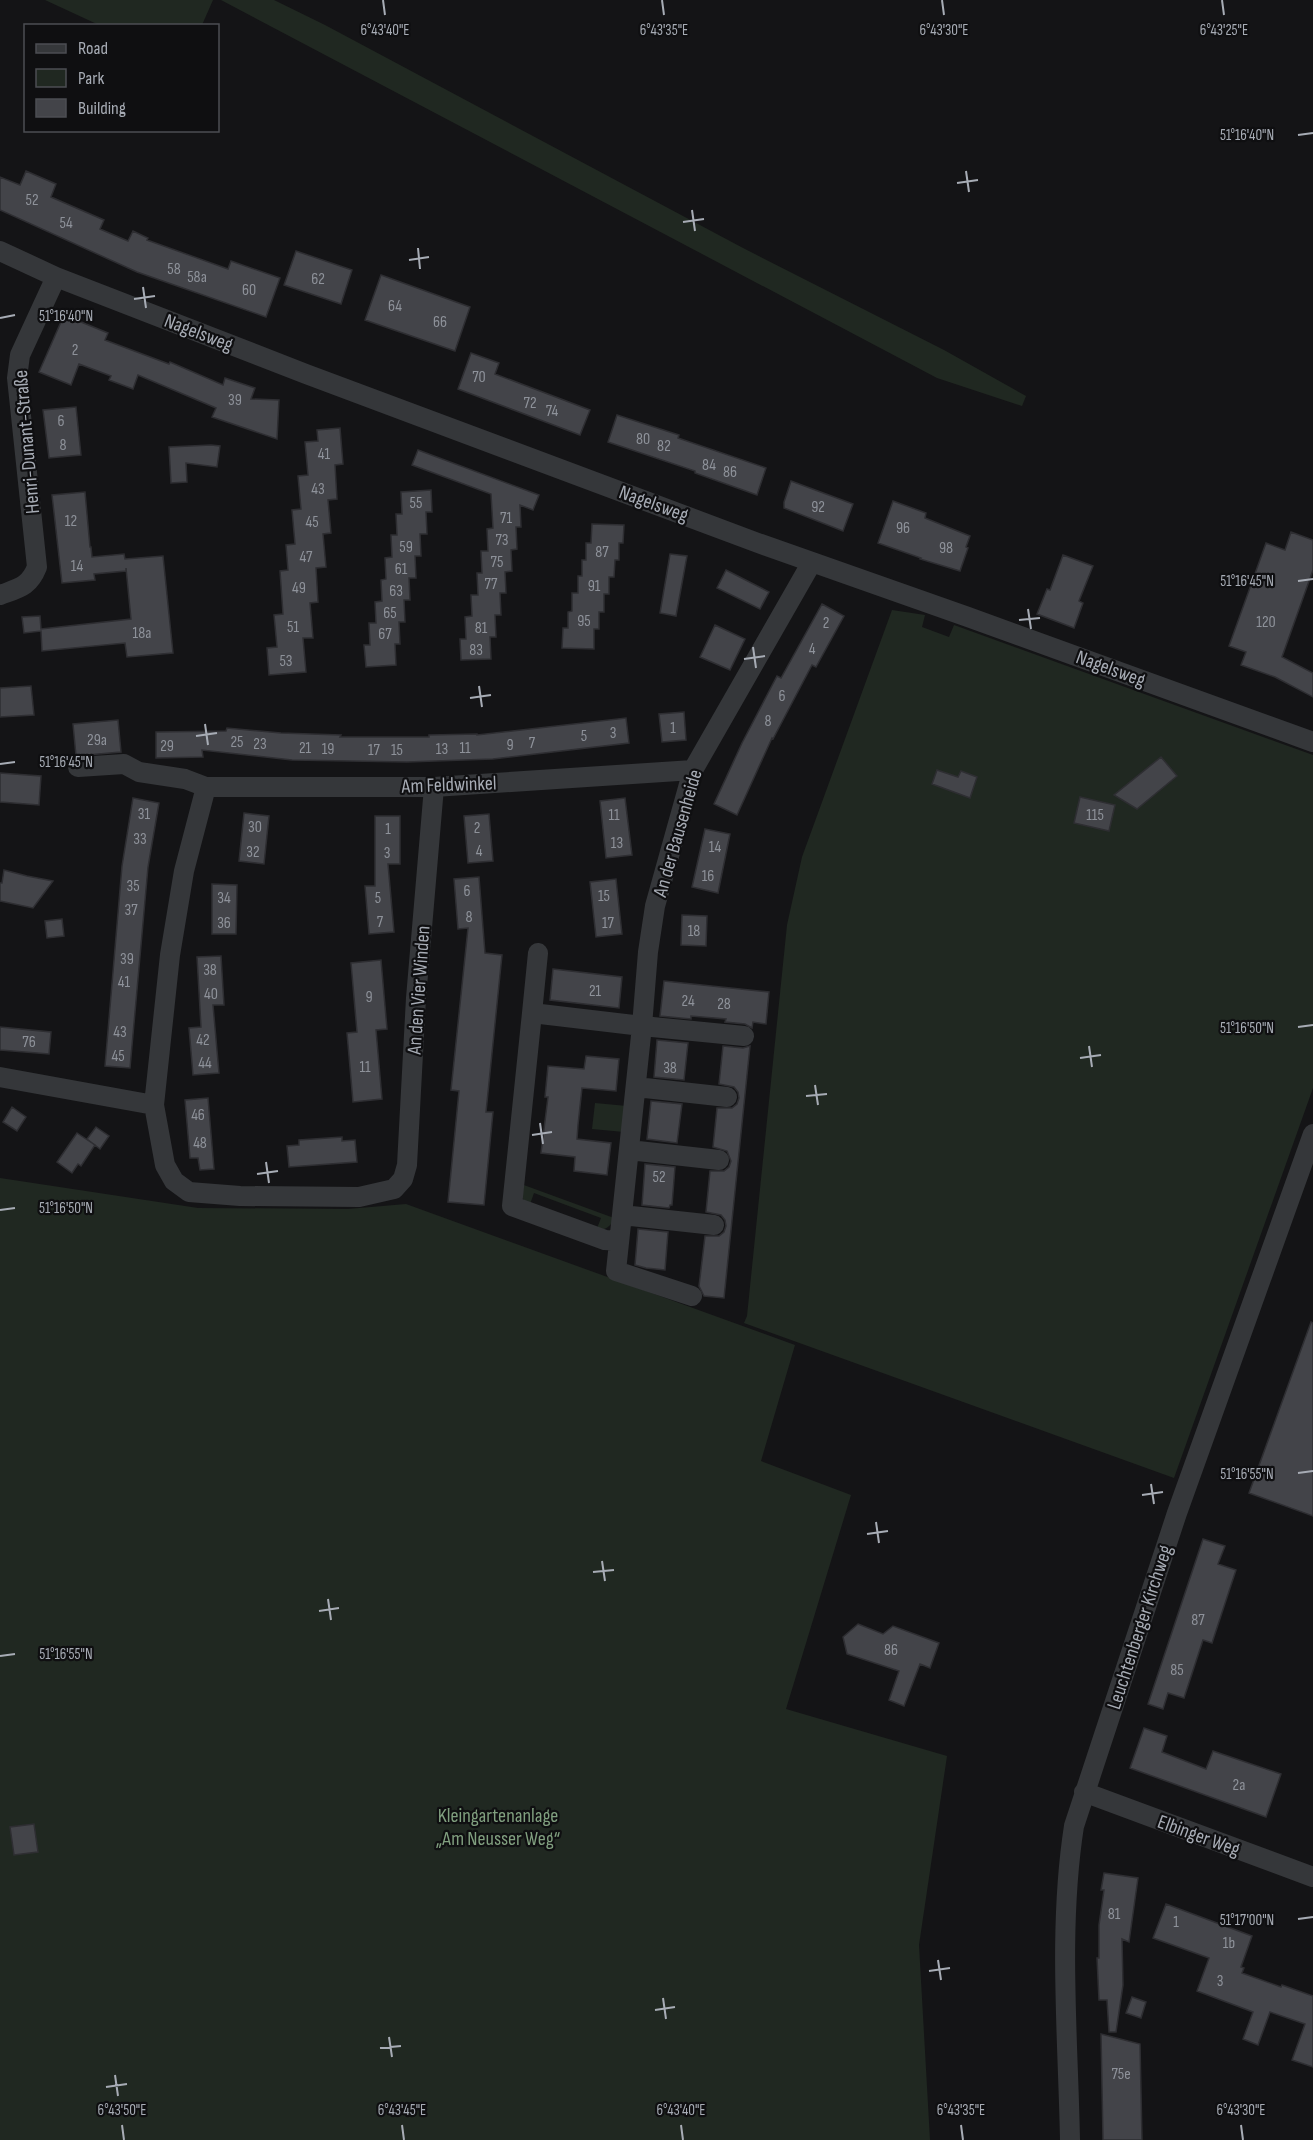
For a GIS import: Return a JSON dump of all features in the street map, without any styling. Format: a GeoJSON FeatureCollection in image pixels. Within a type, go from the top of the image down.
{"type":"FeatureCollection","features":[{"type":"Feature","properties":{"kind":"street","name":"Nagelsweg"},"geometry":{"type":"LineString","coordinates":[[0,250],[56,277],[306,374],[812,562],[1313,742]]}},
{"type":"Feature","properties":{"kind":"street","name":"Henri-Dunant-Straße"},"geometry":{"type":"LineString","coordinates":[[0,595],[25,585],[30,581],[37,567],[17,378],[20,355],[56,277]]}},
{"type":"Feature","properties":{"kind":"street","name":"An der Bausenheide"},"geometry":{"type":"LineString","coordinates":[[692,1296],[616,1271],[648,952],[655,906],[693,770],[812,562]]}},
{"type":"Feature","properties":{"kind":"street","name":"Am Feldwinkel"},"geometry":{"type":"LineString","coordinates":[[78,767],[124,764],[139,772],[185,779],[206,787],[434,787],[693,770]]}},
{"type":"Feature","properties":{"kind":"street"},"geometry":{"type":"LineString","coordinates":[[0,1077],[154,1105],[170,955],[184,871],[206,787]]}},
{"type":"Feature","properties":{"kind":"street","name":"An den Vier Winden"},"geometry":{"type":"LineString","coordinates":[[154,1105],[165,1165],[174,1181],[189,1192],[240,1196],[359,1197],[394,1189],[403,1179],[406,1165],[416,998],[434,787]]}},
{"type":"Feature","properties":{"kind":"street"},"geometry":{"type":"LineString","coordinates":[[537,953],[512,1206],[605,1240],[619,1241]]}},
{"type":"Feature","properties":{"kind":"street"},"geometry":{"type":"LineString","coordinates":[[532,1013],[744,1036]]}},
{"type":"Feature","properties":{"kind":"street"},"geometry":{"type":"LineString","coordinates":[[636,1087],[727,1098]]}},
{"type":"Feature","properties":{"kind":"street","name":"Leuchtenberger Kirchweg"},"geometry":{"type":"LineString","coordinates":[[1070,2140],[1065,1928],[1069,1859],[1074,1826],[1177,1514],[1313,1134]]}},
{"type":"Feature","properties":{"kind":"street"},"geometry":{"type":"LineString","coordinates":[[629,1150],[719,1160]]}},
{"type":"Feature","properties":{"kind":"street"},"geometry":{"type":"LineString","coordinates":[[622,1215],[714,1225]]}},
{"type":"Feature","properties":{"kind":"street","name":"Elbinger Weg"},"geometry":{"type":"LineString","coordinates":[[1084,1792],[1313,1877]]}},
{"type":"Feature","properties":{"kind":"green space"},"geometry":{"type":"Polygon","coordinates":[[[45,0],[213,0],[202,24],[97,24],[45,0]]]}},
{"type":"Feature","properties":{"kind":"green space"},"geometry":{"type":"Polygon","coordinates":[[[221,0],[274,0],[325,25],[743,248],[944,350],[1026,396],[1022,406],[937,378],[221,0]]]}},
{"type":"Feature","properties":{"kind":"green space"},"geometry":{"type":"Polygon","coordinates":[[[892,610],[925,615],[922,627],[949,637],[954,625],[1313,755],[1313,1088],[1174,1478],[744,1323],[747,1316],[787,925],[802,857],[892,610]]]}},
{"type":"Feature","properties":{"kind":"green space"},"geometry":{"type":"Polygon","coordinates":[[[595,1103],[627,1106],[624,1132],[592,1129],[595,1103]]]}},
{"type":"Feature","properties":{"kind":"green space","name":"Kleingartenanlage „Am Neusser Weg“"},"geometry":{"type":"Polygon","coordinates":[[[0,1178],[198,1208],[348,1209],[406,1204],[795,1345],[761,1461],[851,1495],[786,1709],[947,1756],[919,1945],[930,2140],[0,2140],[0,1178]]]}},
{"type":"Feature","properties":{"kind":"green space"},"geometry":{"type":"Polygon","coordinates":[[[521,1184],[614,1218],[607,1228],[596,1231],[601,1218],[534,1193],[529,1207],[521,1196],[521,1184]]]}},
{"type":"Feature","properties":{"kind":"building"},"geometry":{"type":"Polygon","coordinates":[[[26,171],[56,184],[51,197],[104,220],[100,229],[128,241],[133,231],[148,238],[147,240],[228,269],[231,261],[280,278],[266,317],[137,272],[0,210],[0,177],[20,185],[26,171]]]}},
{"type":"Feature","properties":{"kind":"building"},"geometry":{"type":"Polygon","coordinates":[[[296,251],[352,270],[341,304],[284,285],[296,251]]]}},
{"type":"Feature","properties":{"kind":"building"},"geometry":{"type":"Polygon","coordinates":[[[381,275],[470,307],[455,351],[365,320],[381,275]]]}},
{"type":"Feature","properties":{"kind":"building"},"geometry":{"type":"Polygon","coordinates":[[[64,315],[108,333],[105,340],[169,364],[170,362],[223,385],[225,378],[255,388],[251,399],[279,400],[277,439],[212,417],[216,408],[138,375],[133,389],[109,380],[111,376],[79,364],[71,385],[39,372],[64,315]]]}},
{"type":"Feature","properties":{"kind":"building"},"geometry":{"type":"Polygon","coordinates":[[[471,353],[499,363],[495,374],[590,410],[580,435],[458,389],[471,353]]]}},
{"type":"Feature","properties":{"kind":"building"},"geometry":{"type":"Polygon","coordinates":[[[76,407],[81,455],[49,458],[43,410],[76,407]]]}},
{"type":"Feature","properties":{"kind":"building"},"geometry":{"type":"Polygon","coordinates":[[[617,415],[679,435],[678,438],[766,468],[757,495],[695,473],[695,471],[608,442],[617,415]]]}},
{"type":"Feature","properties":{"kind":"building"},"geometry":{"type":"Polygon","coordinates":[[[340,428],[343,464],[335,465],[337,499],[328,500],[331,533],[323,534],[326,567],[316,568],[318,602],[310,603],[313,638],[303,638],[306,672],[269,675],[267,648],[277,647],[274,615],[283,614],[280,571],[288,570],[286,545],[295,544],[292,510],[301,509],[298,476],[308,475],[305,442],[318,441],[317,430],[340,428]]]}},
{"type":"Feature","properties":{"kind":"building"},"geometry":{"type":"Polygon","coordinates":[[[220,446],[217,467],[186,463],[187,482],[171,483],[169,447],[220,446]]]}},
{"type":"Feature","properties":{"kind":"building"},"geometry":{"type":"Polygon","coordinates":[[[418,450],[539,495],[533,510],[520,505],[521,527],[516,527],[517,549],[511,550],[512,571],[505,572],[506,593],[500,593],[501,615],[495,615],[496,637],[490,637],[491,659],[461,660],[460,639],[466,639],[465,617],[472,616],[471,595],[478,595],[477,573],[482,573],[481,551],[488,551],[487,529],[493,528],[491,494],[412,465],[418,450]]]}},
{"type":"Feature","properties":{"kind":"building"},"geometry":{"type":"Polygon","coordinates":[[[791,481],[853,504],[843,531],[784,508],[791,481]]]}},
{"type":"Feature","properties":{"kind":"building"},"geometry":{"type":"Polygon","coordinates":[[[431,490],[432,512],[426,512],[427,534],[420,534],[421,556],[415,556],[416,578],[409,578],[410,600],[404,600],[405,622],[399,622],[400,644],[395,644],[396,665],[366,667],[364,645],[370,645],[369,623],[376,623],[375,602],[382,601],[381,580],[386,579],[385,558],[392,557],[391,535],[397,535],[396,514],[402,514],[401,492],[431,490]]]}},
{"type":"Feature","properties":{"kind":"building"},"geometry":{"type":"Polygon","coordinates":[[[85,492],[92,557],[124,554],[125,559],[163,556],[173,653],[127,657],[125,643],[42,651],[41,631],[24,633],[22,617],[40,616],[41,629],[131,619],[126,568],[126,571],[94,574],[95,580],[62,583],[52,495],[85,492]]]}},
{"type":"Feature","properties":{"kind":"building"},"geometry":{"type":"Polygon","coordinates":[[[893,501],[926,513],[925,518],[970,536],[960,571],[878,543],[893,501]]]}},
{"type":"Feature","properties":{"kind":"building"},"geometry":{"type":"Polygon","coordinates":[[[592,524],[624,525],[623,543],[619,543],[619,560],[615,560],[614,577],[609,577],[609,594],[604,594],[604,612],[599,612],[599,629],[594,629],[594,649],[562,648],[563,628],[568,628],[568,612],[572,611],[572,593],[578,593],[578,576],[582,576],[582,560],[586,560],[586,543],[591,543],[592,524]]]}},
{"type":"Feature","properties":{"kind":"building"},"geometry":{"type":"Polygon","coordinates":[[[1291,532],[1313,540],[1313,570],[1282,657],[1313,673],[1313,697],[1275,677],[1241,665],[1246,652],[1229,646],[1266,543],[1285,550],[1291,532]]]}},
{"type":"Feature","properties":{"kind":"building"},"geometry":{"type":"Polygon","coordinates":[[[670,554],[687,556],[676,616],[660,613],[670,554]]]}},
{"type":"Feature","properties":{"kind":"building"},"geometry":{"type":"Polygon","coordinates":[[[1063,555],[1093,566],[1079,601],[1083,603],[1074,628],[1037,614],[1047,589],[1050,590],[1063,555]]]}},
{"type":"Feature","properties":{"kind":"building"},"geometry":{"type":"Polygon","coordinates":[[[726,570],[769,592],[760,609],[717,588],[726,570]]]}},
{"type":"Feature","properties":{"kind":"building"},"geometry":{"type":"Polygon","coordinates":[[[822,604],[844,616],[816,667],[812,665],[772,738],[737,815],[714,804],[742,743],[777,676],[781,678],[822,604]]]}},
{"type":"Feature","properties":{"kind":"building"},"geometry":{"type":"Polygon","coordinates":[[[715,625],[745,639],[730,670],[700,657],[715,625]]]}},
{"type":"Feature","properties":{"kind":"building"},"geometry":{"type":"Polygon","coordinates":[[[31,686],[34,715],[0,717],[0,688],[31,686]]]}},
{"type":"Feature","properties":{"kind":"building"},"geometry":{"type":"Polygon","coordinates":[[[684,712],[686,740],[662,742],[659,714],[684,712]]]}},
{"type":"Feature","properties":{"kind":"building"},"geometry":{"type":"Polygon","coordinates":[[[626,718],[629,743],[493,759],[407,762],[292,760],[202,750],[203,757],[156,758],[156,732],[226,731],[227,728],[341,735],[340,737],[429,737],[429,735],[477,735],[626,718]]]}},
{"type":"Feature","properties":{"kind":"building"},"geometry":{"type":"Polygon","coordinates":[[[118,720],[121,752],[76,756],[73,724],[118,720]]]}},
{"type":"Feature","properties":{"kind":"building"},"geometry":{"type":"Polygon","coordinates":[[[1161,757],[1177,776],[1137,809],[1114,795],[1161,757]]]}},
{"type":"Feature","properties":{"kind":"building"},"geometry":{"type":"Polygon","coordinates":[[[937,770],[958,777],[961,771],[977,777],[970,798],[932,784],[937,770]]]}},
{"type":"Feature","properties":{"kind":"building"},"geometry":{"type":"Polygon","coordinates":[[[0,773],[41,776],[39,805],[0,802],[0,773]]]}},
{"type":"Feature","properties":{"kind":"building"},"geometry":{"type":"Polygon","coordinates":[[[1080,797],[1115,805],[1109,831],[1074,823],[1080,797]]]}},
{"type":"Feature","properties":{"kind":"building"},"geometry":{"type":"Polygon","coordinates":[[[133,798],[159,803],[148,867],[130,1068],[105,1066],[122,866],[133,798]]]}},
{"type":"Feature","properties":{"kind":"building"},"geometry":{"type":"Polygon","coordinates":[[[625,798],[632,855],[606,858],[600,801],[625,798]]]}},
{"type":"Feature","properties":{"kind":"building"},"geometry":{"type":"Polygon","coordinates":[[[244,813],[269,816],[264,864],[239,861],[244,813]]]}},
{"type":"Feature","properties":{"kind":"building"},"geometry":{"type":"Polygon","coordinates":[[[489,814],[493,861],[468,863],[464,816],[489,814]]]}},
{"type":"Feature","properties":{"kind":"building"},"geometry":{"type":"Polygon","coordinates":[[[375,816],[400,816],[400,864],[388,864],[394,932],[369,934],[365,886],[375,886],[375,816]]]}},
{"type":"Feature","properties":{"kind":"building"},"geometry":{"type":"Polygon","coordinates":[[[705,829],[730,834],[718,893],[692,887],[705,829]]]}},
{"type":"Feature","properties":{"kind":"building"},"geometry":{"type":"Polygon","coordinates":[[[4,870],[53,881],[33,908],[0,901],[0,883],[2,883],[4,870]]]}},
{"type":"Feature","properties":{"kind":"building"},"geometry":{"type":"Polygon","coordinates":[[[479,877],[485,953],[502,955],[486,1112],[493,1112],[484,1205],[448,1202],[459,1091],[451,1090],[468,928],[458,929],[454,879],[479,877]]]}},
{"type":"Feature","properties":{"kind":"building"},"geometry":{"type":"Polygon","coordinates":[[[616,879],[622,934],[596,937],[590,882],[616,879]]]}},
{"type":"Feature","properties":{"kind":"building"},"geometry":{"type":"Polygon","coordinates":[[[212,884],[237,885],[236,934],[212,934],[212,884]]]}},
{"type":"Feature","properties":{"kind":"building"},"geometry":{"type":"Polygon","coordinates":[[[682,915],[707,916],[706,946],[681,945],[682,915]]]}},
{"type":"Feature","properties":{"kind":"building"},"geometry":{"type":"Polygon","coordinates":[[[62,919],[64,936],[47,938],[45,921],[62,919]]]}},
{"type":"Feature","properties":{"kind":"building"},"geometry":{"type":"Polygon","coordinates":[[[221,956],[224,1005],[213,1005],[219,1073],[193,1075],[189,1028],[201,1027],[197,957],[221,956]]]}},
{"type":"Feature","properties":{"kind":"building"},"geometry":{"type":"Polygon","coordinates":[[[381,960],[387,1029],[376,1030],[382,1099],[353,1102],[347,1033],[357,1032],[351,963],[381,960]]]}},
{"type":"Feature","properties":{"kind":"building"},"geometry":{"type":"Polygon","coordinates":[[[553,969],[622,977],[619,1008],[550,1000],[553,969]]]}},
{"type":"Feature","properties":{"kind":"building"},"geometry":{"type":"Polygon","coordinates":[[[664,981],[769,992],[766,1024],[753,1022],[752,1028],[745,1024],[725,1022],[726,1019],[660,1016],[664,981]]]}},
{"type":"Feature","properties":{"kind":"building"},"geometry":{"type":"Polygon","coordinates":[[[0,1027],[51,1032],[49,1054],[0,1050],[0,1027]]]}},
{"type":"Feature","properties":{"kind":"building"},"geometry":{"type":"Polygon","coordinates":[[[657,1040],[688,1043],[684,1080],[654,1077],[657,1040]]]}},
{"type":"Feature","properties":{"kind":"building"},"geometry":{"type":"Polygon","coordinates":[[[723,1046],[743,1048],[750,1046],[724,1298],[704,1296],[699,1286],[705,1236],[719,1236],[724,1232],[726,1226],[721,1215],[706,1212],[710,1171],[724,1171],[729,1167],[731,1161],[727,1151],[713,1147],[717,1108],[732,1108],[737,1104],[739,1098],[734,1087],[719,1084],[723,1046]]]}},
{"type":"Feature","properties":{"kind":"building"},"geometry":{"type":"Polygon","coordinates":[[[586,1056],[619,1059],[616,1091],[582,1088],[578,1125],[577,1139],[611,1143],[607,1175],[574,1171],[575,1157],[541,1153],[548,1097],[545,1097],[548,1066],[584,1069],[586,1056]]]}},
{"type":"Feature","properties":{"kind":"building"},"geometry":{"type":"Polygon","coordinates":[[[208,1098],[214,1169],[200,1170],[198,1158],[190,1158],[185,1100],[208,1098]]]}},
{"type":"Feature","properties":{"kind":"building"},"geometry":{"type":"Polygon","coordinates":[[[651,1101],[682,1104],[677,1143],[647,1139],[651,1101]]]}},
{"type":"Feature","properties":{"kind":"building"},"geometry":{"type":"Polygon","coordinates":[[[12,1107],[26,1117],[17,1131],[3,1122],[12,1107]]]}},
{"type":"Feature","properties":{"kind":"building"},"geometry":{"type":"Polygon","coordinates":[[[96,1127],[109,1136],[100,1149],[87,1139],[96,1127]]]}},
{"type":"Feature","properties":{"kind":"building"},"geometry":{"type":"Polygon","coordinates":[[[77,1133],[95,1145],[81,1166],[78,1164],[72,1173],[57,1162],[77,1133]]]}},
{"type":"Feature","properties":{"kind":"building"},"geometry":{"type":"Polygon","coordinates":[[[342,1137],[342,1141],[355,1140],[357,1162],[289,1167],[287,1146],[299,1145],[299,1140],[342,1137]]]}},
{"type":"Feature","properties":{"kind":"building"},"geometry":{"type":"Polygon","coordinates":[[[645,1164],[675,1167],[672,1205],[669,1208],[642,1205],[645,1164]]]}},
{"type":"Feature","properties":{"kind":"building"},"geometry":{"type":"Polygon","coordinates":[[[638,1229],[668,1232],[665,1270],[635,1265],[638,1229]]]}},
{"type":"Feature","properties":{"kind":"building"},"geometry":{"type":"Polygon","coordinates":[[[1311,1322],[1313,1323],[1313,1516],[1249,1493],[1311,1322]]]}},
{"type":"Feature","properties":{"kind":"building"},"geometry":{"type":"Polygon","coordinates":[[[1203,1539],[1225,1546],[1218,1564],[1236,1570],[1212,1643],[1203,1640],[1184,1698],[1168,1693],[1163,1709],[1148,1704],[1203,1539]]]}},
{"type":"Feature","properties":{"kind":"building"},"geometry":{"type":"Polygon","coordinates":[[[858,1624],[883,1634],[893,1626],[939,1643],[930,1668],[920,1664],[904,1706],[889,1700],[899,1671],[847,1654],[843,1637],[858,1624]]]}},
{"type":"Feature","properties":{"kind":"building"},"geometry":{"type":"Polygon","coordinates":[[[1144,1728],[1167,1736],[1162,1752],[1206,1769],[1213,1751],[1281,1774],[1266,1817],[1130,1768],[1144,1728]]]}},
{"type":"Feature","properties":{"kind":"building"},"geometry":{"type":"Polygon","coordinates":[[[34,1824],[38,1852],[14,1855],[10,1827],[34,1824]]]}},
{"type":"Feature","properties":{"kind":"building"},"geometry":{"type":"Polygon","coordinates":[[[1104,1873],[1138,1878],[1129,1942],[1122,1939],[1123,1985],[1116,2032],[1109,2032],[1107,2000],[1099,2000],[1097,1958],[1099,1958],[1099,1925],[1104,1890],[1101,1890],[1104,1873]]]}},
{"type":"Feature","properties":{"kind":"building"},"geometry":{"type":"Polygon","coordinates":[[[1166,1904],[1252,1936],[1241,1967],[1244,1968],[1242,1973],[1313,1996],[1313,2067],[1292,2060],[1305,2024],[1270,2012],[1258,2045],[1243,2039],[1253,2012],[1197,1991],[1209,1958],[1153,1938],[1166,1904]]]}},
{"type":"Feature","properties":{"kind":"building"},"geometry":{"type":"Polygon","coordinates":[[[1132,1997],[1146,2002],[1141,2018],[1126,2013],[1132,1997]]]}},
{"type":"Feature","properties":{"kind":"building"},"geometry":{"type":"Polygon","coordinates":[[[1101,2034],[1140,2044],[1142,2140],[1103,2140],[1101,2034]]]}}]}
